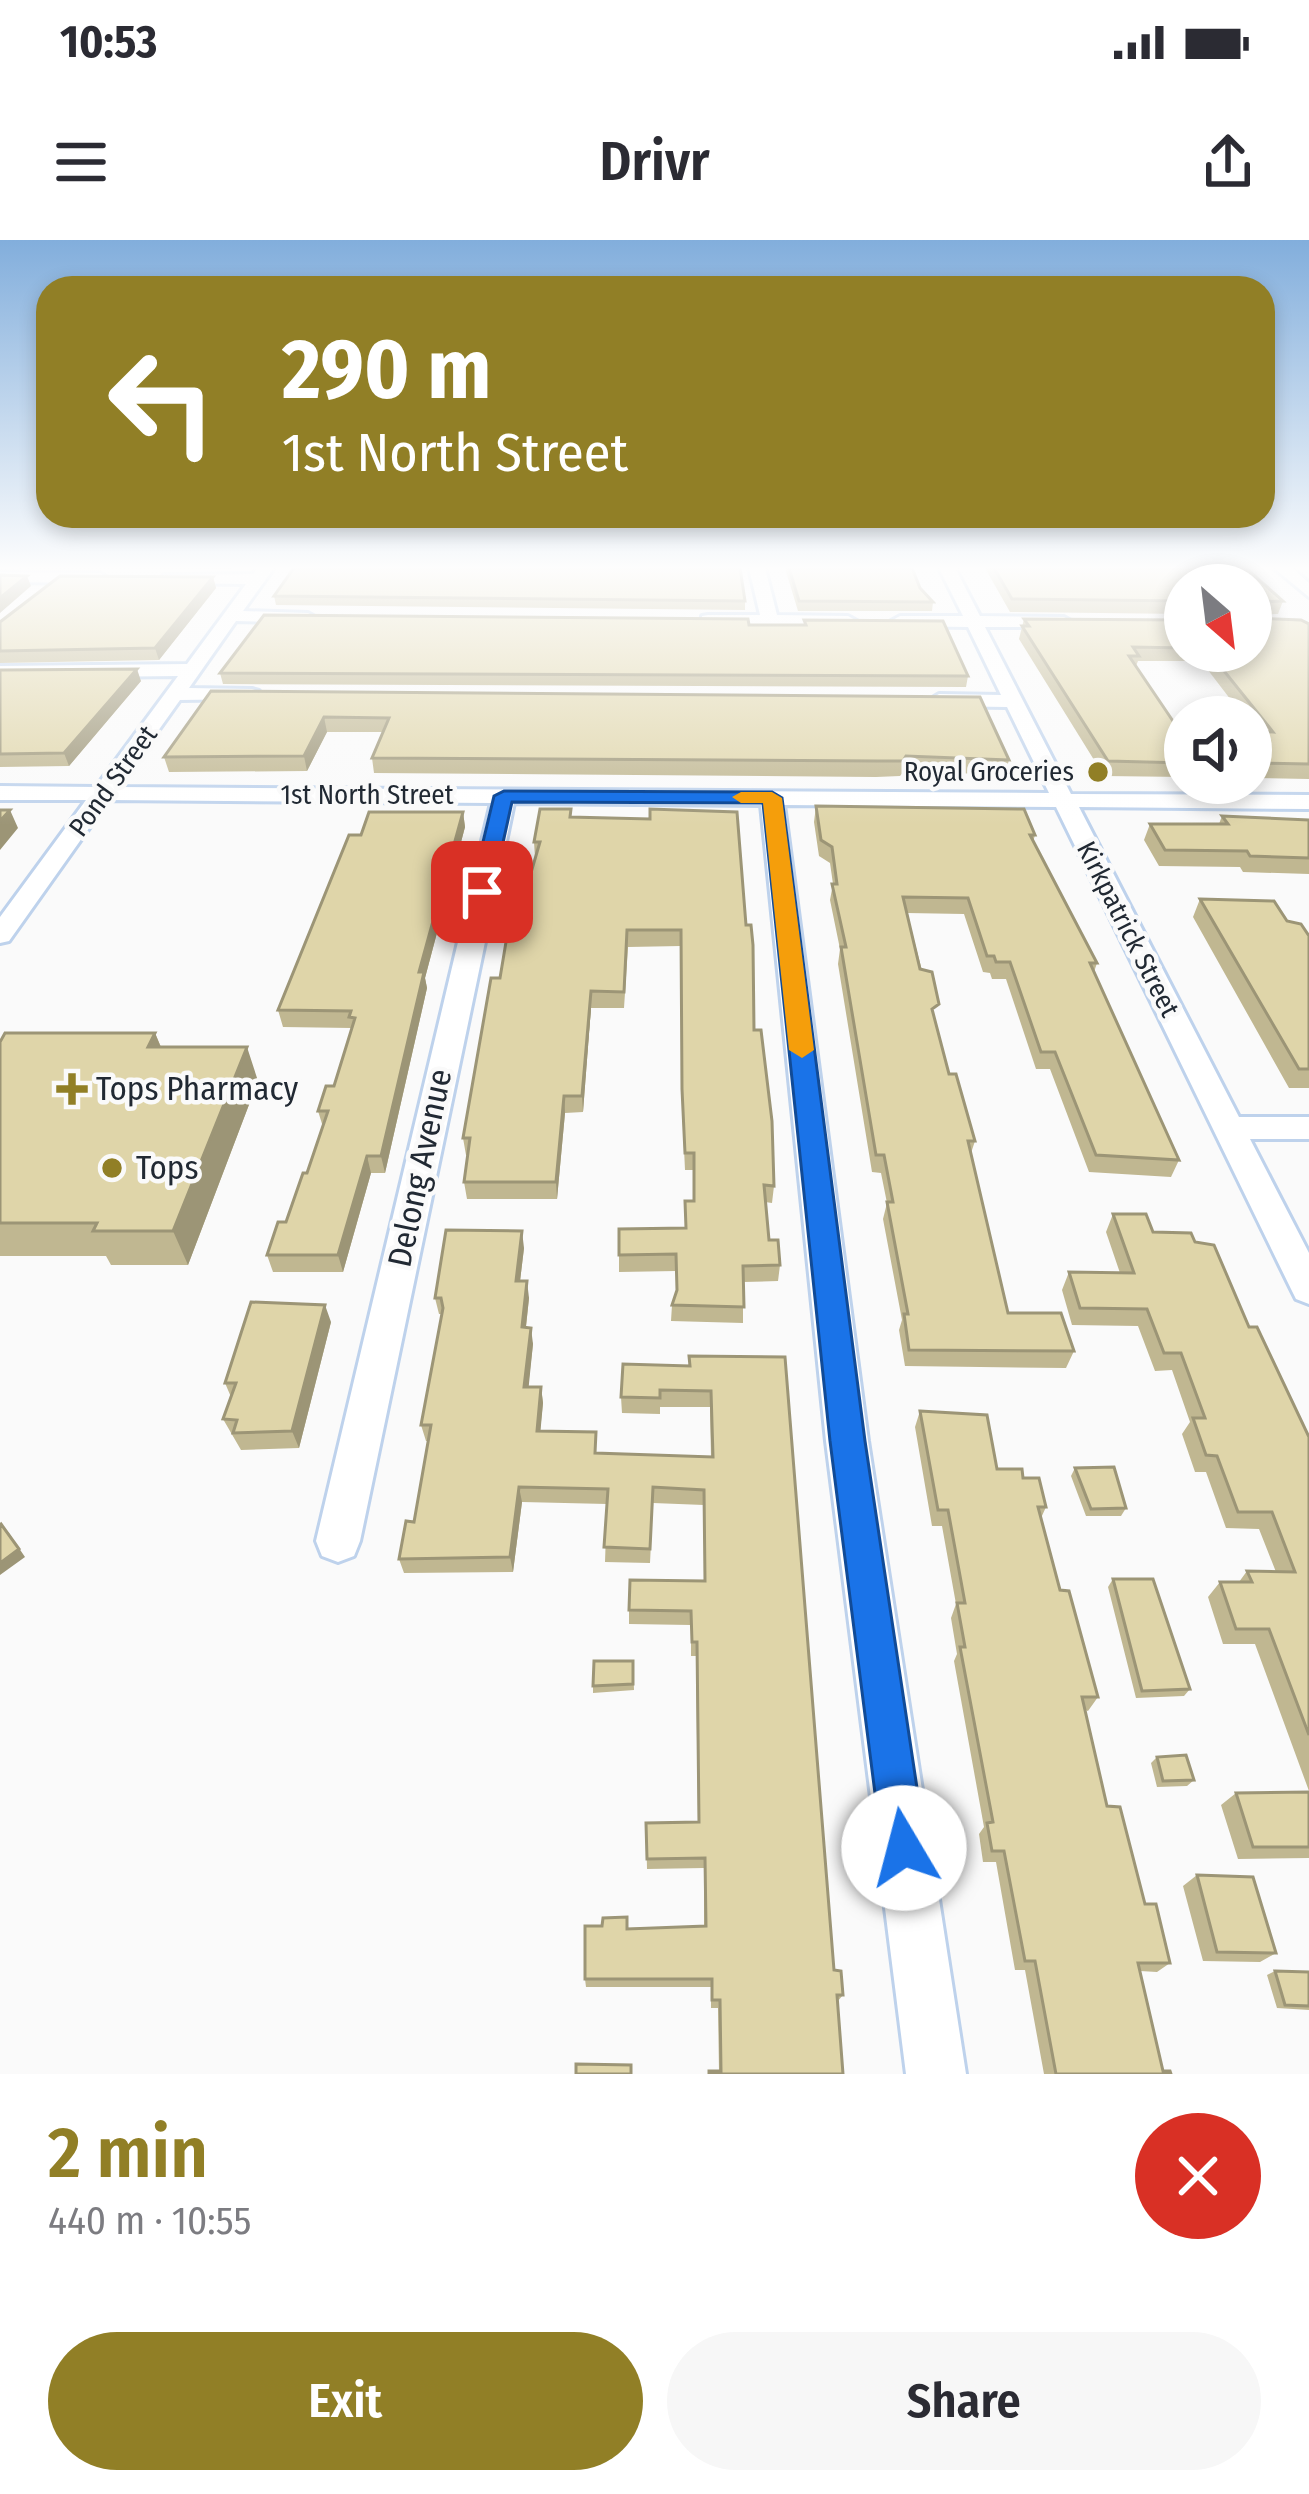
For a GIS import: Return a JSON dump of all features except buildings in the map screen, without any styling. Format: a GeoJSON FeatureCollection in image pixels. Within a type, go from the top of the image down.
{"type":"FeatureCollection","features":[{"type":"Feature","properties":{"kind":"street","name":"Pond Street"},"geometry":{"type":"LineString","coordinates":[[0,935],[205,654]]}},
{"type":"Feature","properties":{"kind":"street","name":"Kirkpatrick Street"},"geometry":{"type":"LineString","coordinates":[[989,654],[1309,1289]]}},
{"type":"Feature","properties":{"kind":"street"},"geometry":{"type":"LineString","coordinates":[[0,672],[193,670]]}},
{"type":"Feature","properties":{"kind":"street"},"geometry":{"type":"LineString","coordinates":[[176,694],[283,695]]}},
{"type":"Feature","properties":{"kind":"street"},"geometry":{"type":"LineString","coordinates":[[917,700],[1012,701]]}},
{"type":"Feature","properties":{"kind":"street","name":"1st North Street"},"geometry":{"type":"LineString","coordinates":[[0,793],[1309,802]]}},
{"type":"Feature","properties":{"kind":"street","name":"Delong Avenue"},"geometry":{"type":"LineString","coordinates":[[338,1540],[504,796]]}},
{"type":"Feature","properties":{"kind":"street"},"geometry":{"type":"LineString","coordinates":[[772,798],[848,1441],[936,2074]]}},
{"type":"Feature","properties":{"kind":"street"},"geometry":{"type":"LineString","coordinates":[[1230,1128],[1309,1128]]}},
{"type":"Feature","properties":{"kind":"slow traffic"},"geometry":{"type":"LineString","coordinates":[[741,797],[772,798],[802,1050]]}},
{"type":"Feature","properties":{"kind":"place","name":"Royal Groceries"},"geometry":{"type":"Point","coordinates":[1098,772]}},
{"type":"Feature","properties":{"kind":"place","name":"Tops Pharmacy"},"geometry":{"type":"Point","coordinates":[72,1089]}},
{"type":"Feature","properties":{"kind":"place","name":"Tops"},"geometry":{"type":"Point","coordinates":[112,1168]}},
{"type":"Feature","properties":{"kind":"route"},"geometry":{"type":"LineString","coordinates":[[482,892],[504,796],[772,798],[848,1441],[904,1848]]}}]}
